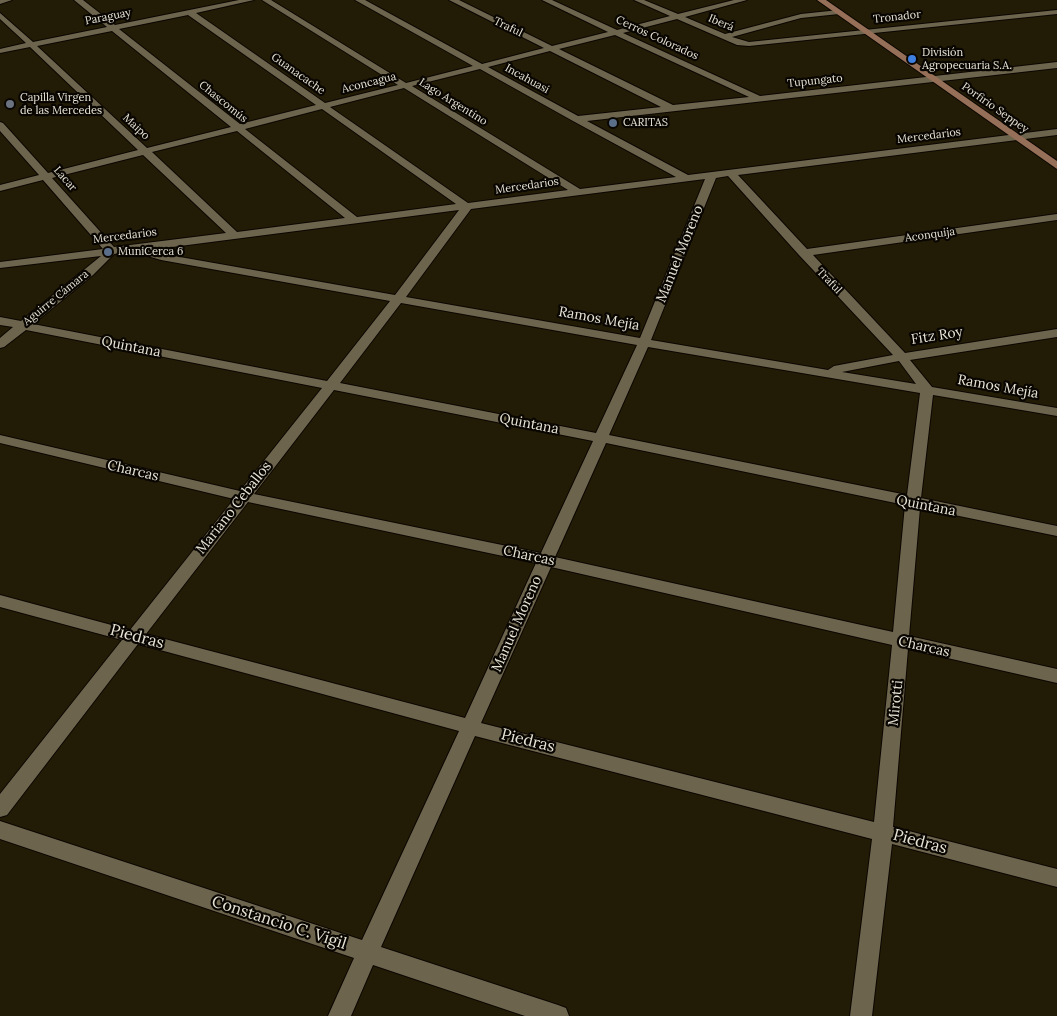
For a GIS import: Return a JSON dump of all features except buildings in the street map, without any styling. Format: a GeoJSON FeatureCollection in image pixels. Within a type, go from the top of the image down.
{"type":"FeatureCollection","features":[{"type":"Feature","properties":{"kind":"main road","name":"Porfirio Seppey"},"geometry":{"type":"LineString","coordinates":[[821,0],[868,31],[1057,166]]}},
{"type":"Feature","properties":{"kind":"street"},"geometry":{"type":"LineString","coordinates":[[0,2],[8,0]]}},
{"type":"Feature","properties":{"kind":"street","name":"Chascomús"},"geometry":{"type":"LineString","coordinates":[[78,0],[354,220]]}},
{"type":"Feature","properties":{"kind":"street","name":"Paraguay"},"geometry":{"type":"LineString","coordinates":[[0,50],[250,0]]}},
{"type":"Feature","properties":{"kind":"street","name":"Lago Argentino"},"geometry":{"type":"LineString","coordinates":[[266,0],[578,192]]}},
{"type":"Feature","properties":{"kind":"street","name":"Incahuasi"},"geometry":{"type":"LineString","coordinates":[[359,0],[684,178]]}},
{"type":"Feature","properties":{"kind":"street","name":"Traful"},"geometry":{"type":"LineString","coordinates":[[453,0],[671,108]]}},
{"type":"Feature","properties":{"kind":"street","name":"Cerros Colorados"},"geometry":{"type":"LineString","coordinates":[[546,0],[758,98]]}},
{"type":"Feature","properties":{"kind":"street","name":"Iberá"},"geometry":{"type":"LineString","coordinates":[[638,0],[740,43]]}},
{"type":"Feature","properties":{"kind":"street","name":"Aconcagua"},"geometry":{"type":"LineString","coordinates":[[0,188],[743,0]]}},
{"type":"Feature","properties":{"kind":"street","name":"Guanacache"},"geometry":{"type":"LineString","coordinates":[[189,12],[467,206]]}},
{"type":"Feature","properties":{"kind":"street"},"geometry":{"type":"LineString","coordinates":[[725,36],[801,16],[839,12]]}},
{"type":"Feature","properties":{"kind":"street","name":"Tronador"},"geometry":{"type":"LineString","coordinates":[[740,43],[749,44],[1057,12]]}},
{"type":"Feature","properties":{"kind":"street","name":"Maipo"},"geometry":{"type":"LineString","coordinates":[[0,15],[234,235]]}},
{"type":"Feature","properties":{"kind":"street","name":"Tupungato"},"geometry":{"type":"LineString","coordinates":[[576,119],[1057,65]]}},
{"type":"Feature","properties":{"kind":"street","name":"Lacar"},"geometry":{"type":"LineString","coordinates":[[0,125],[4,136],[47,177],[110,251]]}},
{"type":"Feature","properties":{"kind":"street","name":"Mercedarios"},"geometry":{"type":"LineString","coordinates":[[0,265],[1057,132]]}},
{"type":"Feature","properties":{"kind":"street","name":"Traful"},"geometry":{"type":"LineString","coordinates":[[730,173],[902,357],[927,390]]}},
{"type":"Feature","properties":{"kind":"street","name":"Manuel Moreno"},"geometry":{"type":"LineString","coordinates":[[339,1016],[644,343],[712,175]]}},
{"type":"Feature","properties":{"kind":"street","name":"Mariano Ceballos"},"geometry":{"type":"LineString","coordinates":[[0,809],[133,636],[399,298],[467,206]]}},
{"type":"Feature","properties":{"kind":"street","name":"Aconquija"},"geometry":{"type":"LineString","coordinates":[[803,253],[1057,217]]}},
{"type":"Feature","properties":{"kind":"street","name":"Ramos Mejía"},"geometry":{"type":"LineString","coordinates":[[139,247],[145,252],[161,257],[644,343],[1057,412]]}},
{"type":"Feature","properties":{"kind":"street","name":"Aguirre Cámara"},"geometry":{"type":"LineString","coordinates":[[0,344],[89,272],[110,251]]}},
{"type":"Feature","properties":{"kind":"street","name":"Quintana"},"geometry":{"type":"LineString","coordinates":[[0,322],[601,438],[1057,531]]}},
{"type":"Feature","properties":{"kind":"street","name":"Fitz Roy"},"geometry":{"type":"LineString","coordinates":[[823,372],[902,357],[1057,333]]}},
{"type":"Feature","properties":{"kind":"street","name":"Mirotti"},"geometry":{"type":"LineString","coordinates":[[861,1016],[883,832],[902,642],[913,503],[927,390]]}},
{"type":"Feature","properties":{"kind":"street","name":"Charcas"},"geometry":{"type":"LineString","coordinates":[[0,440],[243,496],[546,560],[1057,676]]}},
{"type":"Feature","properties":{"kind":"street","name":"Piedras"},"geometry":{"type":"LineString","coordinates":[[0,601],[470,727],[1057,878]]}},
{"type":"Feature","properties":{"kind":"street","name":"Constancio C. Vigil"},"geometry":{"type":"LineString","coordinates":[[0,830],[558,1016]]}},
{"type":"Feature","properties":{"kind":"place","name":"División Agropecuaria S.A."},"geometry":{"type":"Point","coordinates":[912,59]}},
{"type":"Feature","properties":{"kind":"place","name":"Capilla Virgen de las Mercedes"},"geometry":{"type":"Point","coordinates":[10,104]}},
{"type":"Feature","properties":{"kind":"place","name":"CARITAS"},"geometry":{"type":"Point","coordinates":[613,123]}},
{"type":"Feature","properties":{"kind":"place","name":"MuniCerca 6"},"geometry":{"type":"Point","coordinates":[108,252]}}]}
